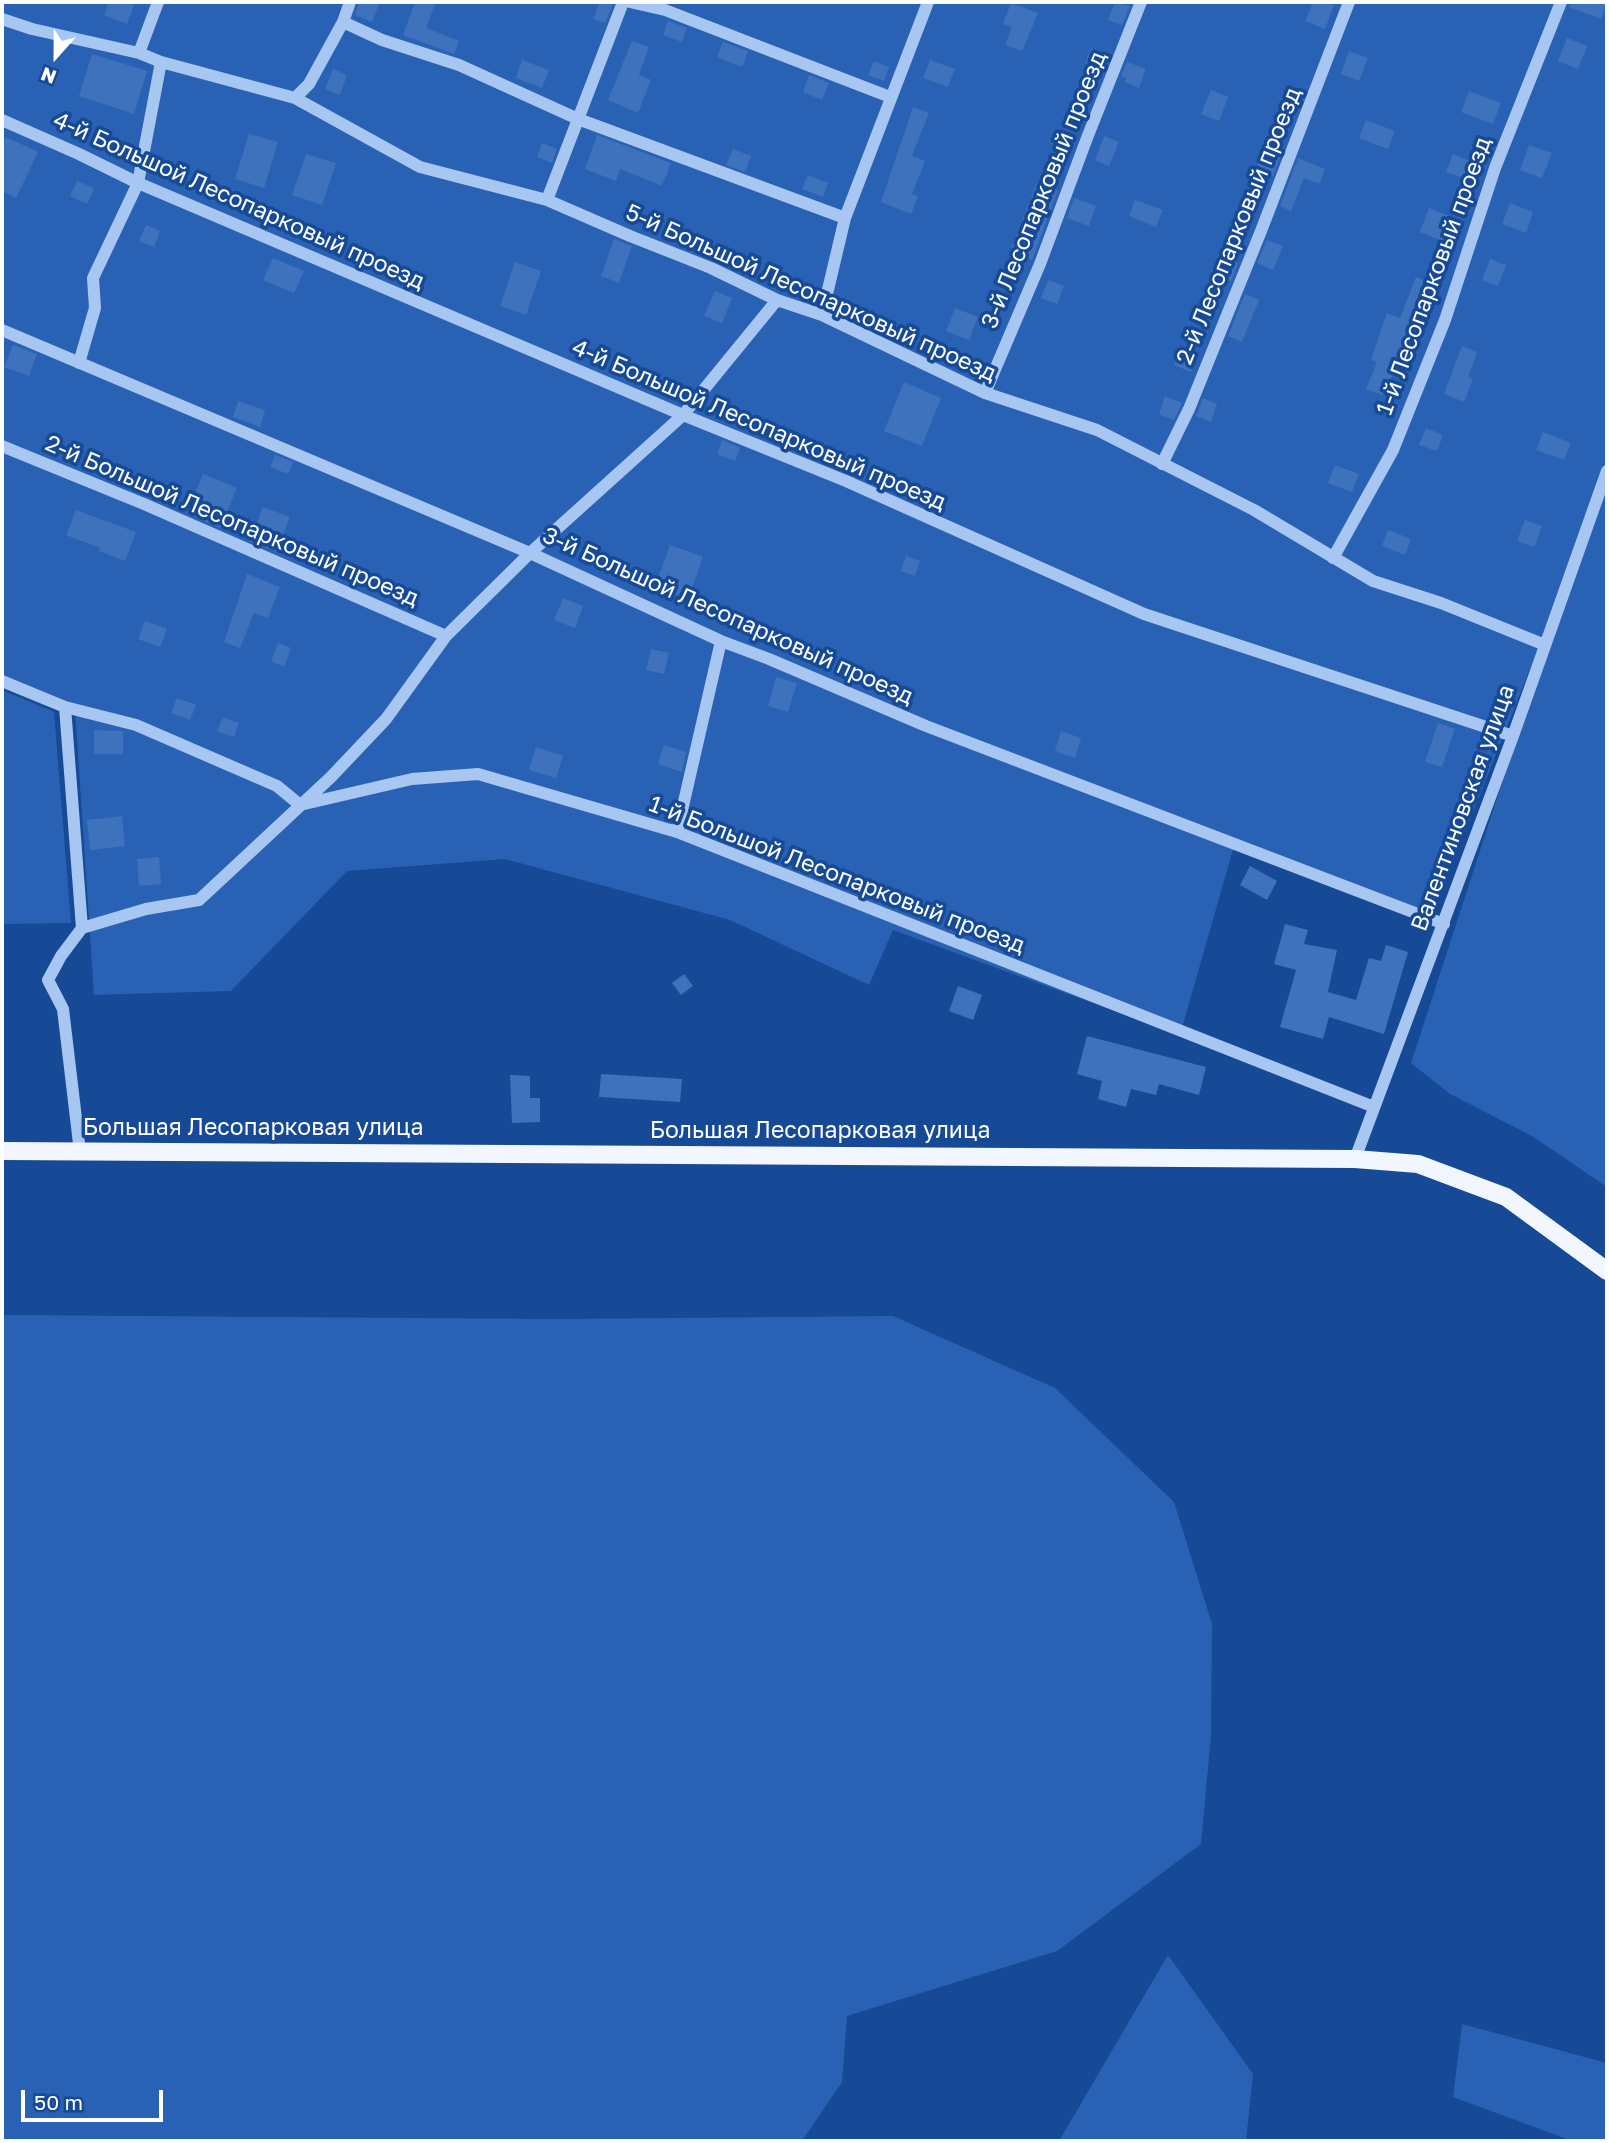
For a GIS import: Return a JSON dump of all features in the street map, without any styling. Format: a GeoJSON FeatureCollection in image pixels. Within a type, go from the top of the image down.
{"type":"FeatureCollection","features":[{"type":"Feature","properties":{"kind":"main road","name":"Большая Лесопарковая улица"},"geometry":{"type":"LineString","coordinates":[[2,1151],[1354,1159],[1418,1164],[1506,1197],[1607,1271]]}},
{"type":"Feature","properties":{"kind":"street"},"geometry":{"type":"LineString","coordinates":[[139,53],[158,2]]}},
{"type":"Feature","properties":{"kind":"street"},"geometry":{"type":"LineString","coordinates":[[295,98],[309,84],[343,22],[350,2]]}},
{"type":"Feature","properties":{"kind":"street"},"geometry":{"type":"LineString","coordinates":[[547,200],[623,2]]}},
{"type":"Feature","properties":{"kind":"street"},"geometry":{"type":"LineString","coordinates":[[630,2],[665,10],[890,97]]}},
{"type":"Feature","properties":{"kind":"street"},"geometry":{"type":"LineString","coordinates":[[822,315],[845,218],[928,2]]}},
{"type":"Feature","properties":{"kind":"street","name":"3-й Лесопарковый проезд"},"geometry":{"type":"LineString","coordinates":[[985,393],[1040,264],[1142,2]]}},
{"type":"Feature","properties":{"kind":"street","name":"2-й Лесопарковый проезд"},"geometry":{"type":"LineString","coordinates":[[1162,464],[1194,396],[1261,231],[1349,2]]}},
{"type":"Feature","properties":{"kind":"street","name":"1-й Лесопарковый проезд"},"geometry":{"type":"LineString","coordinates":[[1333,558],[1393,450],[1445,320],[1495,168],[1561,2]]}},
{"type":"Feature","properties":{"kind":"street","name":"5-й Большой Лесопарковый проезд"},"geometry":{"type":"LineString","coordinates":[[2,19],[32,29],[139,53],[161,62],[295,98],[420,167],[547,200],[711,268],[777,300],[822,315],[985,393],[1097,430],[1254,510],[1373,581],[1441,603],[1545,645]]}},
{"type":"Feature","properties":{"kind":"street"},"geometry":{"type":"LineString","coordinates":[[343,22],[382,40],[458,65],[578,119],[845,218]]}},
{"type":"Feature","properties":{"kind":"street"},"geometry":{"type":"LineString","coordinates":[[79,363],[95,308],[93,278],[138,183],[161,62]]}},
{"type":"Feature","properties":{"kind":"street","name":"4-й Большой Лесопарковый проезд"},"geometry":{"type":"LineString","coordinates":[[2,120],[138,183],[683,415],[846,481],[1144,614],[1513,736]]}},
{"type":"Feature","properties":{"kind":"street"},"geometry":{"type":"LineString","coordinates":[[80,1152],[63,1009],[48,980],[61,956],[82,928],[146,909],[199,900],[331,777],[386,719],[446,636],[530,552],[683,415],[777,300]]}},
{"type":"Feature","properties":{"kind":"street","name":"3-й Большой Лесопарковый проезд"},"geometry":{"type":"LineString","coordinates":[[2,330],[530,552],[721,641],[926,726],[1444,924]]}},
{"type":"Feature","properties":{"kind":"street","name":"2-й Большой Лесопарковый проезд"},"geometry":{"type":"LineString","coordinates":[[2,446],[144,504],[446,636]]}},
{"type":"Feature","properties":{"kind":"street","name":"Валентиновская улица"},"geometry":{"type":"LineString","coordinates":[[1354,1159],[1444,924],[1607,471]]}},
{"type":"Feature","properties":{"kind":"street"},"geometry":{"type":"LineString","coordinates":[[677,832],[721,641]]}},
{"type":"Feature","properties":{"kind":"street"},"geometry":{"type":"LineString","coordinates":[[2,681],[65,707],[136,725],[277,786],[300,805]]}},
{"type":"Feature","properties":{"kind":"street"},"geometry":{"type":"LineString","coordinates":[[65,707],[82,928]]}},
{"type":"Feature","properties":{"kind":"street","name":"1-й Большой Лесопарковый проезд"},"geometry":{"type":"LineString","coordinates":[[300,805],[412,779],[478,774],[677,832],[1374,1107]]}},
{"type":"Feature","properties":{"kind":"shaded area"},"geometry":{"type":"Polygon","coordinates":[[[2,2],[1607,2],[1607,1187],[1532,1136],[1450,1094],[1411,1063],[1578,549],[1430,920],[1234,846],[1180,1035],[893,930],[869,985],[730,920],[505,859],[347,871],[231,991],[94,995],[75,709],[2,678],[2,2]]]}},
{"type":"Feature","properties":{"kind":"shaded area"},"geometry":{"type":"Polygon","coordinates":[[[2,690],[54,712],[71,923],[2,924],[2,690]]]}},
{"type":"Feature","properties":{"kind":"shaded area"},"geometry":{"type":"Polygon","coordinates":[[[2,1315],[559,1319],[893,1316],[1055,1388],[1174,1502],[1212,1624],[1211,1735],[1201,1844],[1057,1951],[847,2016],[842,2082],[802,2141],[2,2141],[2,1315]]]}},
{"type":"Feature","properties":{"kind":"shaded area"},"geometry":{"type":"Polygon","coordinates":[[[1168,1955],[1253,2074],[1246,2141],[1059,2141],[1168,1955]]]}},
{"type":"Feature","properties":{"kind":"shaded area"},"geometry":{"type":"Polygon","coordinates":[[[1462,2024],[1607,2063],[1607,2141],[1572,2141],[1453,2097],[1462,2024]]]}},
{"type":"Feature","properties":{"kind":"building"},"geometry":{"type":"Polygon","coordinates":[[[109,2],[135,2],[127,24],[104,15],[109,2]]]}},
{"type":"Feature","properties":{"kind":"building"},"geometry":{"type":"Polygon","coordinates":[[[359,2],[380,2],[372,22],[355,15],[359,2]]]}},
{"type":"Feature","properties":{"kind":"building"},"geometry":{"type":"Polygon","coordinates":[[[415,2],[436,2],[426,28],[459,41],[454,54],[403,35],[415,2]]]}},
{"type":"Feature","properties":{"kind":"building"},"geometry":{"type":"Polygon","coordinates":[[[600,2],[614,2],[605,23],[593,19],[600,2]]]}},
{"type":"Feature","properties":{"kind":"building"},"geometry":{"type":"Polygon","coordinates":[[[1115,2],[1130,6],[1122,25],[1108,20],[1115,2]]]}},
{"type":"Feature","properties":{"kind":"building"},"geometry":{"type":"Polygon","coordinates":[[[1313,2],[1335,2],[1325,29],[1305,21],[1313,2]]]}},
{"type":"Feature","properties":{"kind":"building"},"geometry":{"type":"Polygon","coordinates":[[[1570,2],[1607,3],[1601,19],[1569,7],[1570,2]]]}},
{"type":"Feature","properties":{"kind":"building"},"geometry":{"type":"Polygon","coordinates":[[[1011,3],[1038,13],[1022,51],[1005,45],[1012,27],[1003,24],[1011,3]]]}},
{"type":"Feature","properties":{"kind":"building"},"geometry":{"type":"Polygon","coordinates":[[[668,21],[687,28],[682,42],[663,35],[668,21]]]}},
{"type":"Feature","properties":{"kind":"building"},"geometry":{"type":"Polygon","coordinates":[[[1567,38],[1587,46],[1578,69],[1558,61],[1567,38]]]}},
{"type":"Feature","properties":{"kind":"building"},"geometry":{"type":"Polygon","coordinates":[[[632,41],[649,47],[639,75],[651,80],[638,113],[608,100],[632,41]]]}},
{"type":"Feature","properties":{"kind":"building"},"geometry":{"type":"Polygon","coordinates":[[[723,42],[748,51],[742,67],[717,57],[723,42]]]}},
{"type":"Feature","properties":{"kind":"building"},"geometry":{"type":"Polygon","coordinates":[[[1091,48],[1110,55],[1105,70],[1085,63],[1091,48]]]}},
{"type":"Feature","properties":{"kind":"building"},"geometry":{"type":"Polygon","coordinates":[[[1349,51],[1368,58],[1359,81],[1341,74],[1349,51]]]}},
{"type":"Feature","properties":{"kind":"building"},"geometry":{"type":"Polygon","coordinates":[[[92,54],[147,71],[134,114],[79,96],[92,54]]]}},
{"type":"Feature","properties":{"kind":"building"},"geometry":{"type":"Polygon","coordinates":[[[522,60],[549,70],[542,88],[516,78],[522,60]]]}},
{"type":"Feature","properties":{"kind":"building"},"geometry":{"type":"Polygon","coordinates":[[[930,60],[955,69],[948,87],[923,78],[930,60]]]}},
{"type":"Feature","properties":{"kind":"building"},"geometry":{"type":"Polygon","coordinates":[[[874,61],[889,67],[884,81],[868,75],[874,61]]]}},
{"type":"Feature","properties":{"kind":"building"},"geometry":{"type":"Polygon","coordinates":[[[1127,62],[1146,69],[1139,88],[1125,82],[1126,78],[1121,76],[1127,62]]]}},
{"type":"Feature","properties":{"kind":"building"},"geometry":{"type":"Polygon","coordinates":[[[333,69],[347,75],[340,95],[325,89],[333,69]]]}},
{"type":"Feature","properties":{"kind":"building"},"geometry":{"type":"Polygon","coordinates":[[[809,75],[829,83],[822,100],[803,92],[809,75]]]}},
{"type":"Feature","properties":{"kind":"building"},"geometry":{"type":"Polygon","coordinates":[[[1211,90],[1228,97],[1219,121],[1201,114],[1211,90]]]}},
{"type":"Feature","properties":{"kind":"building"},"geometry":{"type":"Polygon","coordinates":[[[1469,91],[1501,103],[1493,124],[1461,112],[1469,91]]]}},
{"type":"Feature","properties":{"kind":"building"},"geometry":{"type":"Polygon","coordinates":[[[913,107],[929,113],[912,156],[925,161],[912,194],[918,196],[911,214],[881,202],[913,107]]]}},
{"type":"Feature","properties":{"kind":"building"},"geometry":{"type":"Polygon","coordinates":[[[1366,120],[1395,131],[1388,149],[1359,138],[1366,120]]]}},
{"type":"Feature","properties":{"kind":"building"},"geometry":{"type":"Polygon","coordinates":[[[249,134],[278,142],[264,188],[235,179],[249,134]]]}},
{"type":"Feature","properties":{"kind":"building"},"geometry":{"type":"Polygon","coordinates":[[[597,135],[671,163],[662,186],[620,169],[616,181],[585,169],[597,135]]]}},
{"type":"Feature","properties":{"kind":"building"},"geometry":{"type":"Polygon","coordinates":[[[1104,136],[1119,142],[1109,166],[1095,160],[1104,136]]]}},
{"type":"Feature","properties":{"kind":"building"},"geometry":{"type":"Polygon","coordinates":[[[6,137],[38,152],[16,198],[2,191],[2,147],[6,137]]]}},
{"type":"Feature","properties":{"kind":"building"},"geometry":{"type":"Polygon","coordinates":[[[542,143],[557,149],[552,163],[537,157],[542,143]]]}},
{"type":"Feature","properties":{"kind":"building"},"geometry":{"type":"Polygon","coordinates":[[[1529,145],[1552,153],[1542,178],[1520,170],[1529,145]]]}},
{"type":"Feature","properties":{"kind":"building"},"geometry":{"type":"Polygon","coordinates":[[[733,149],[751,156],[745,172],[726,165],[733,149]]]}},
{"type":"Feature","properties":{"kind":"building"},"geometry":{"type":"Polygon","coordinates":[[[1264,149],[1282,152],[1273,176],[1256,169],[1264,149]]]}},
{"type":"Feature","properties":{"kind":"building"},"geometry":{"type":"Polygon","coordinates":[[[306,154],[336,163],[322,205],[292,195],[306,154]]]}},
{"type":"Feature","properties":{"kind":"building"},"geometry":{"type":"Polygon","coordinates":[[[1453,154],[1478,164],[1471,181],[1446,172],[1453,154]]]}},
{"type":"Feature","properties":{"kind":"building"},"geometry":{"type":"Polygon","coordinates":[[[1298,158],[1325,169],[1319,184],[1304,178],[1291,211],[1280,206],[1298,158]]]}},
{"type":"Feature","properties":{"kind":"building"},"geometry":{"type":"Polygon","coordinates":[[[808,175],[828,183],[823,197],[802,189],[808,175]]]}},
{"type":"Feature","properties":{"kind":"building"},"geometry":{"type":"Polygon","coordinates":[[[77,181],[94,188],[87,204],[70,196],[77,181]]]}},
{"type":"Feature","properties":{"kind":"building"},"geometry":{"type":"Polygon","coordinates":[[[1037,182],[1058,190],[1032,260],[1010,252],[1037,182]]]}},
{"type":"Feature","properties":{"kind":"building"},"geometry":{"type":"Polygon","coordinates":[[[1074,198],[1096,206],[1089,226],[1067,218],[1074,198]]]}},
{"type":"Feature","properties":{"kind":"building"},"geometry":{"type":"Polygon","coordinates":[[[1135,200],[1163,210],[1156,227],[1129,216],[1135,200]]]}},
{"type":"Feature","properties":{"kind":"building"},"geometry":{"type":"Polygon","coordinates":[[[1510,203],[1533,212],[1526,233],[1502,224],[1510,203]]]}},
{"type":"Feature","properties":{"kind":"building"},"geometry":{"type":"Polygon","coordinates":[[[1429,208],[1459,220],[1450,244],[1420,232],[1429,208]]]}},
{"type":"Feature","properties":{"kind":"building"},"geometry":{"type":"Polygon","coordinates":[[[146,225],[160,231],[154,247],[139,241],[146,225]]]}},
{"type":"Feature","properties":{"kind":"building"},"geometry":{"type":"Polygon","coordinates":[[[614,239],[632,246],[619,283],[601,276],[614,239]]]}},
{"type":"Feature","properties":{"kind":"building"},"geometry":{"type":"Polygon","coordinates":[[[1267,240],[1283,246],[1273,270],[1257,263],[1267,240]]]}},
{"type":"Feature","properties":{"kind":"building"},"geometry":{"type":"Polygon","coordinates":[[[1218,255],[1238,263],[1231,282],[1211,274],[1218,255]]]}},
{"type":"Feature","properties":{"kind":"building"},"geometry":{"type":"Polygon","coordinates":[[[273,258],[304,271],[294,293],[263,280],[273,258]]]}},
{"type":"Feature","properties":{"kind":"building"},"geometry":{"type":"Polygon","coordinates":[[[1490,259],[1506,265],[1498,286],[1482,280],[1490,259]]]}},
{"type":"Feature","properties":{"kind":"building"},"geometry":{"type":"Polygon","coordinates":[[[515,262],[541,271],[526,315],[500,306],[515,262]]]}},
{"type":"Feature","properties":{"kind":"building"},"geometry":{"type":"Polygon","coordinates":[[[1416,277],[1433,283],[1402,372],[1395,369],[1385,396],[1366,389],[1377,362],[1371,360],[1387,313],[1400,318],[1416,277]]]}},
{"type":"Feature","properties":{"kind":"building"},"geometry":{"type":"Polygon","coordinates":[[[1048,280],[1064,286],[1057,304],[1041,298],[1048,280]]]}},
{"type":"Feature","properties":{"kind":"building"},"geometry":{"type":"Polygon","coordinates":[[[715,291],[732,298],[722,323],[704,316],[715,291]]]}},
{"type":"Feature","properties":{"kind":"building"},"geometry":{"type":"Polygon","coordinates":[[[1245,294],[1259,300],[1242,342],[1228,336],[1245,294]]]}},
{"type":"Feature","properties":{"kind":"building"},"geometry":{"type":"Polygon","coordinates":[[[955,308],[978,317],[969,340],[946,331],[955,308]]]}},
{"type":"Feature","properties":{"kind":"building"},"geometry":{"type":"Polygon","coordinates":[[[13,345],[37,354],[29,376],[4,367],[13,345]]]}},
{"type":"Feature","properties":{"kind":"building"},"geometry":{"type":"Polygon","coordinates":[[[1462,346],[1477,352],[1468,377],[1473,379],[1464,402],[1444,394],[1462,346]]]}},
{"type":"Feature","properties":{"kind":"building"},"geometry":{"type":"Polygon","coordinates":[[[1181,347],[1198,354],[1191,372],[1174,365],[1181,347]]]}},
{"type":"Feature","properties":{"kind":"building"},"geometry":{"type":"Polygon","coordinates":[[[904,382],[941,398],[922,446],[884,431],[904,382]]]}},
{"type":"Feature","properties":{"kind":"building"},"geometry":{"type":"Polygon","coordinates":[[[1165,396],[1182,403],[1174,420],[1159,414],[1165,396]]]}},
{"type":"Feature","properties":{"kind":"building"},"geometry":{"type":"Polygon","coordinates":[[[1203,398],[1217,404],[1211,422],[1196,416],[1203,398]]]}},
{"type":"Feature","properties":{"kind":"building"},"geometry":{"type":"Polygon","coordinates":[[[238,401],[265,410],[260,427],[233,417],[238,401]]]}},
{"type":"Feature","properties":{"kind":"building"},"geometry":{"type":"Polygon","coordinates":[[[1426,428],[1443,435],[1437,451],[1419,445],[1426,428]]]}},
{"type":"Feature","properties":{"kind":"building"},"geometry":{"type":"Polygon","coordinates":[[[1543,432],[1571,443],[1564,460],[1536,450],[1543,432]]]}},
{"type":"Feature","properties":{"kind":"building"},"geometry":{"type":"Polygon","coordinates":[[[722,440],[740,448],[735,461],[717,454],[722,440]]]}},
{"type":"Feature","properties":{"kind":"building"},"geometry":{"type":"Polygon","coordinates":[[[275,455],[293,462],[288,474],[270,467],[275,455]]]}},
{"type":"Feature","properties":{"kind":"building"},"geometry":{"type":"Polygon","coordinates":[[[1335,465],[1359,474],[1352,492],[1328,483],[1335,465]]]}},
{"type":"Feature","properties":{"kind":"building"},"geometry":{"type":"Polygon","coordinates":[[[203,474],[237,488],[220,528],[187,513],[203,474]]]}},
{"type":"Feature","properties":{"kind":"building"},"geometry":{"type":"Polygon","coordinates":[[[263,507],[290,517],[276,552],[250,541],[263,507]]]}},
{"type":"Feature","properties":{"kind":"building"},"geometry":{"type":"Polygon","coordinates":[[[76,510],[136,532],[125,561],[66,535],[76,510]]]}},
{"type":"Feature","properties":{"kind":"building"},"geometry":{"type":"Polygon","coordinates":[[[1525,520],[1542,526],[1534,547],[1517,541],[1525,520]]]}},
{"type":"Feature","properties":{"kind":"building"},"geometry":{"type":"Polygon","coordinates":[[[1388,530],[1411,539],[1405,555],[1382,546],[1388,530]]]}},
{"type":"Feature","properties":{"kind":"building"},"geometry":{"type":"Polygon","coordinates":[[[670,545],[703,557],[688,599],[655,587],[670,545]]]}},
{"type":"Feature","properties":{"kind":"building"},"geometry":{"type":"Polygon","coordinates":[[[906,556],[920,561],[915,576],[901,571],[906,556]]]}},
{"type":"Feature","properties":{"kind":"building"},"geometry":{"type":"Polygon","coordinates":[[[247,574],[280,587],[268,618],[254,613],[240,648],[224,642],[247,574]]]}},
{"type":"Feature","properties":{"kind":"building"},"geometry":{"type":"Polygon","coordinates":[[[563,598],[583,606],[575,628],[554,620],[563,598]]]}},
{"type":"Feature","properties":{"kind":"building"},"geometry":{"type":"Polygon","coordinates":[[[145,621],[167,629],[160,647],[138,639],[145,621]]]}},
{"type":"Feature","properties":{"kind":"building"},"geometry":{"type":"Polygon","coordinates":[[[278,643],[291,648],[284,667],[271,661],[278,643]]]}},
{"type":"Feature","properties":{"kind":"building"},"geometry":{"type":"Polygon","coordinates":[[[651,649],[669,653],[664,674],[646,670],[651,649]]]}},
{"type":"Feature","properties":{"kind":"building"},"geometry":{"type":"Polygon","coordinates":[[[776,677],[797,683],[788,712],[768,706],[776,677]]]}},
{"type":"Feature","properties":{"kind":"building"},"geometry":{"type":"Polygon","coordinates":[[[177,698],[196,705],[190,720],[171,713],[177,698]]]}},
{"type":"Feature","properties":{"kind":"building"},"geometry":{"type":"Polygon","coordinates":[[[223,717],[239,723],[234,737],[217,731],[223,717]]]}},
{"type":"Feature","properties":{"kind":"building"},"geometry":{"type":"Polygon","coordinates":[[[1438,723],[1455,729],[1442,767],[1425,762],[1438,723]]]}},
{"type":"Feature","properties":{"kind":"building"},"geometry":{"type":"Polygon","coordinates":[[[94,730],[123,731],[123,754],[94,754],[94,730]]]}},
{"type":"Feature","properties":{"kind":"building"},"geometry":{"type":"Polygon","coordinates":[[[1061,731],[1081,738],[1075,758],[1055,751],[1061,731]]]}},
{"type":"Feature","properties":{"kind":"building"},"geometry":{"type":"Polygon","coordinates":[[[664,745],[686,752],[682,772],[658,764],[664,745]]]}},
{"type":"Feature","properties":{"kind":"building"},"geometry":{"type":"Polygon","coordinates":[[[536,747],[563,756],[556,778],[529,770],[536,747]]]}},
{"type":"Feature","properties":{"kind":"building"},"geometry":{"type":"Polygon","coordinates":[[[122,816],[125,846],[90,850],[87,820],[122,816]]]}},
{"type":"Feature","properties":{"kind":"building"},"geometry":{"type":"Polygon","coordinates":[[[159,857],[161,884],[139,886],[137,859],[159,857]]]}},
{"type":"Feature","properties":{"kind":"building"},"geometry":{"type":"Polygon","coordinates":[[[1250,866],[1277,881],[1267,900],[1240,885],[1250,866]]]}},
{"type":"Feature","properties":{"kind":"building"},"geometry":{"type":"Polygon","coordinates":[[[1285,924],[1308,930],[1304,944],[1337,950],[1328,992],[1356,1000],[1369,958],[1381,961],[1386,945],[1408,952],[1384,1034],[1329,1017],[1323,1039],[1280,1027],[1296,970],[1274,964],[1285,924]]]}},
{"type":"Feature","properties":{"kind":"building"},"geometry":{"type":"Polygon","coordinates":[[[684,974],[693,986],[681,995],[672,983],[684,974]]]}},
{"type":"Feature","properties":{"kind":"building"},"geometry":{"type":"Polygon","coordinates":[[[958,986],[982,995],[973,1020],[949,1011],[958,986]]]}},
{"type":"Feature","properties":{"kind":"building"},"geometry":{"type":"Polygon","coordinates":[[[1087,1036],[1206,1067],[1199,1095],[1159,1084],[1156,1095],[1131,1089],[1126,1107],[1098,1099],[1102,1081],[1077,1074],[1087,1036]]]}},
{"type":"Feature","properties":{"kind":"building"},"geometry":{"type":"Polygon","coordinates":[[[601,1074],[682,1079],[680,1102],[599,1097],[601,1074]]]}},
{"type":"Feature","properties":{"kind":"building"},"geometry":{"type":"Polygon","coordinates":[[[510,1075],[530,1076],[530,1098],[540,1098],[540,1122],[512,1123],[510,1075]]]}}]}
